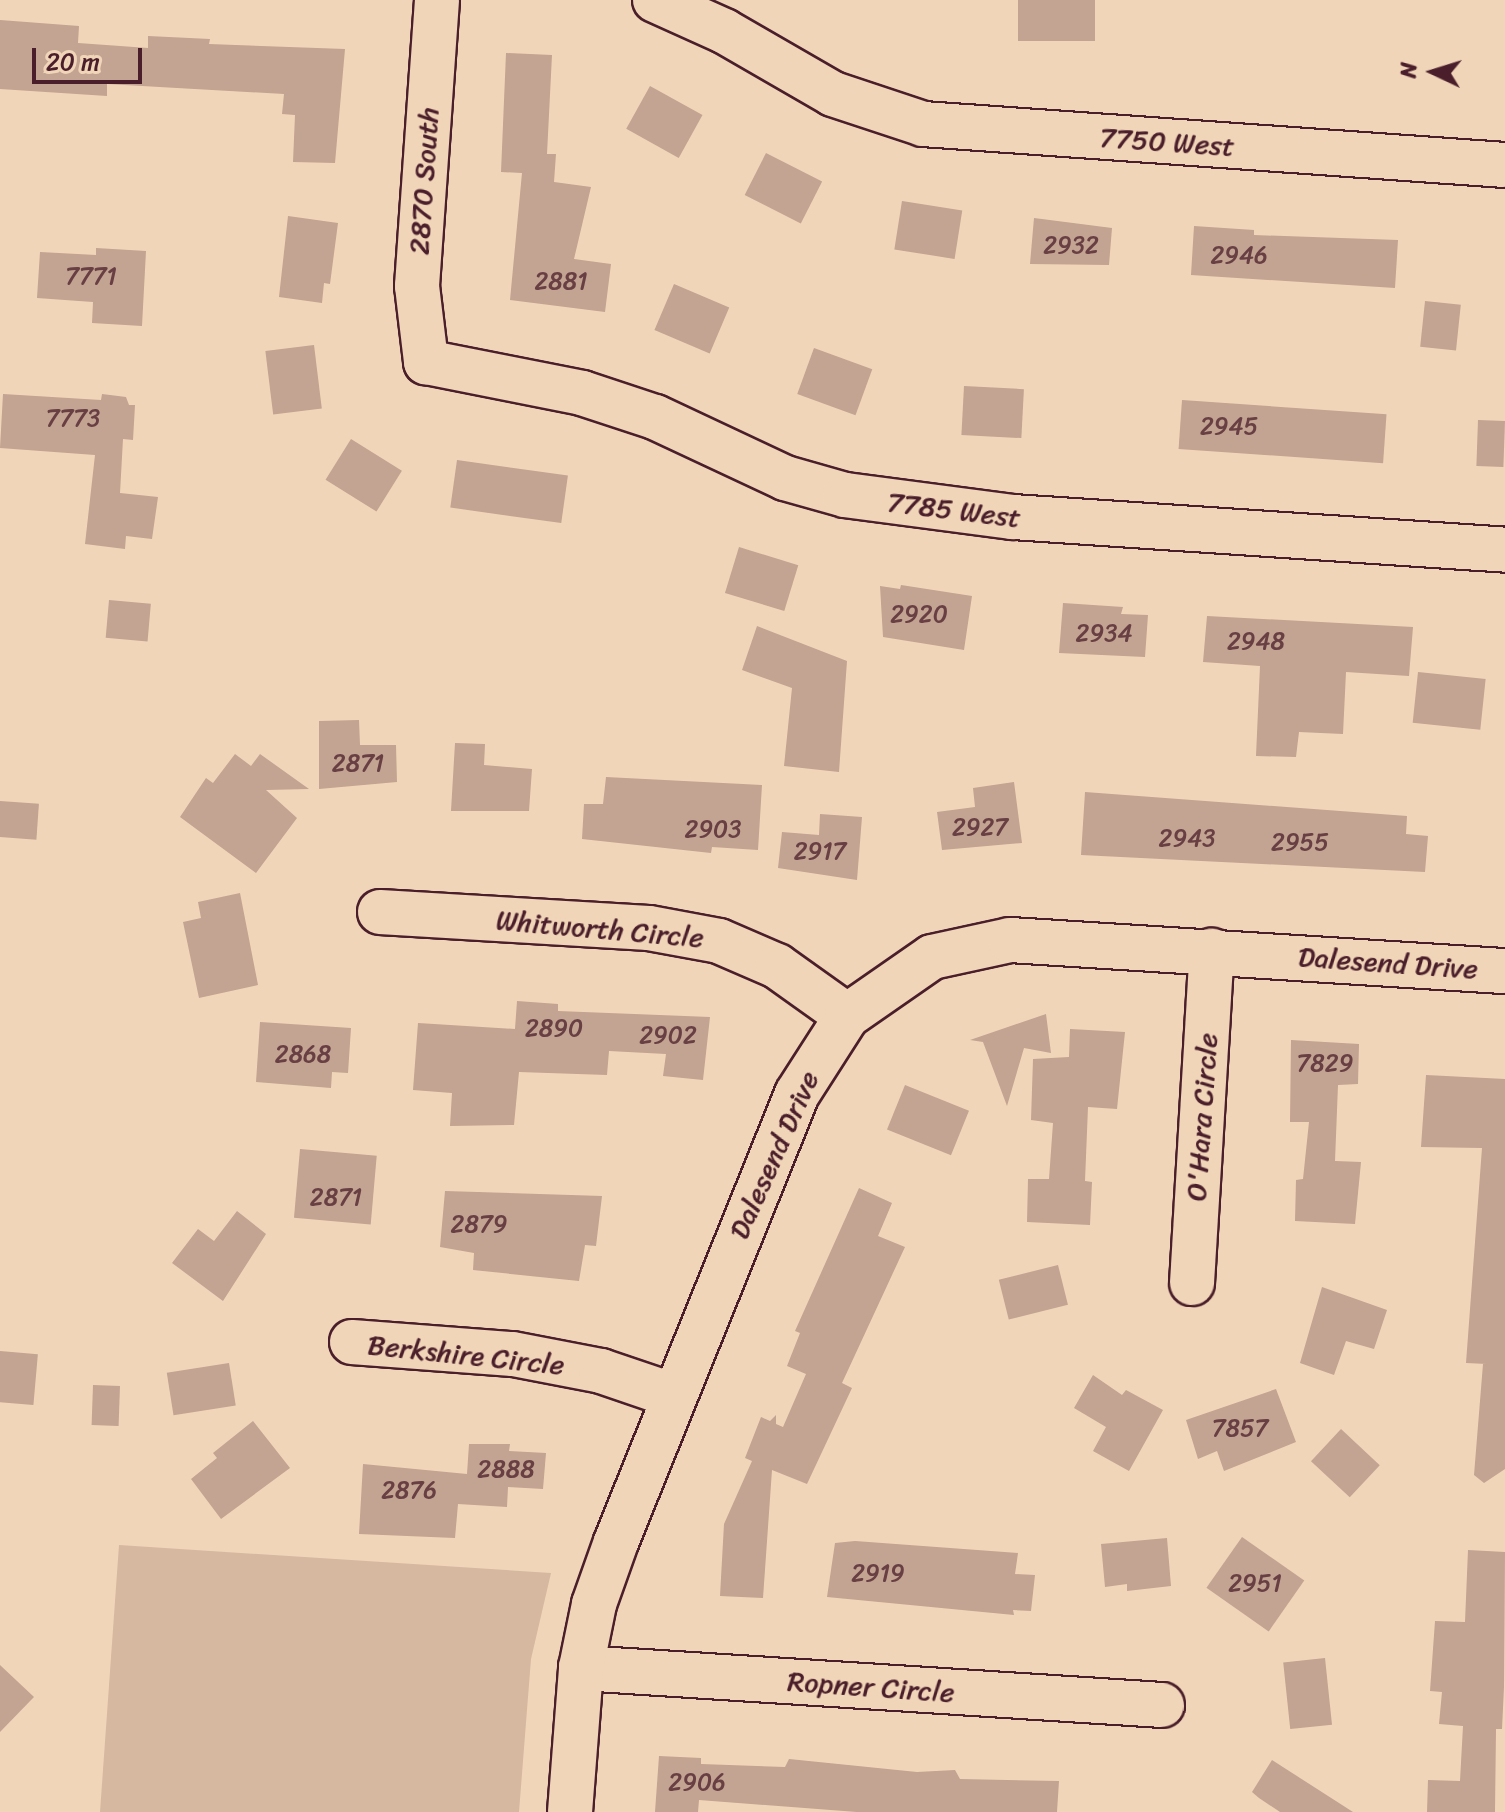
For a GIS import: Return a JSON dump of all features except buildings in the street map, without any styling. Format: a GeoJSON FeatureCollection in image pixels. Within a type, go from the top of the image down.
{"type":"FeatureCollection","features":[{"type":"Feature","properties":{"kind":"street","name":"2870 South"},"geometry":{"type":"LineString","coordinates":[[426,362],[417,286],[437,0]]}},
{"type":"Feature","properties":{"kind":"street","name":"7750 West"},"geometry":{"type":"LineString","coordinates":[[655,0],[724,31],[833,94],[923,124],[1505,165]]}},
{"type":"Feature","properties":{"kind":"street","name":"7785 West"},"geometry":{"type":"LineString","coordinates":[[426,362],[582,393],[655,417],[785,478],[891,503],[1013,517],[1505,550]]}},
{"type":"Feature","properties":{"kind":"street","name":"Whitworth Circle"},"geometry":{"type":"LineString","coordinates":[[380,912],[649,928],[719,941],[777,966],[847,1016]]}},
{"type":"Feature","properties":{"kind":"street","name":"Dalesend Drive"},"geometry":{"type":"LineString","coordinates":[[570,1812],[581,1668],[594,1604],[672,1395],[797,1094],[847,1016],[932,957],[970,946],[1010,940],[1505,971]]}},
{"type":"Feature","properties":{"kind":"street","name":"O'Hara Circle"},"geometry":{"type":"LineString","coordinates":[[1192,1283],[1212,951]]}},
{"type":"Feature","properties":{"kind":"street","name":"Berkshire Circle"},"geometry":{"type":"LineString","coordinates":[[352,1342],[513,1354],[601,1371],[672,1395]]}},
{"type":"Feature","properties":{"kind":"street","name":"Ropner Circle"},"geometry":{"type":"LineString","coordinates":[[581,1668],[1162,1705]]}},
{"type":"Feature","properties":{"kind":"shaded area"},"geometry":{"type":"Polygon","coordinates":[[[119,1545],[551,1573],[531,1659],[519,1812],[100,1812],[119,1545]]]}}]}
